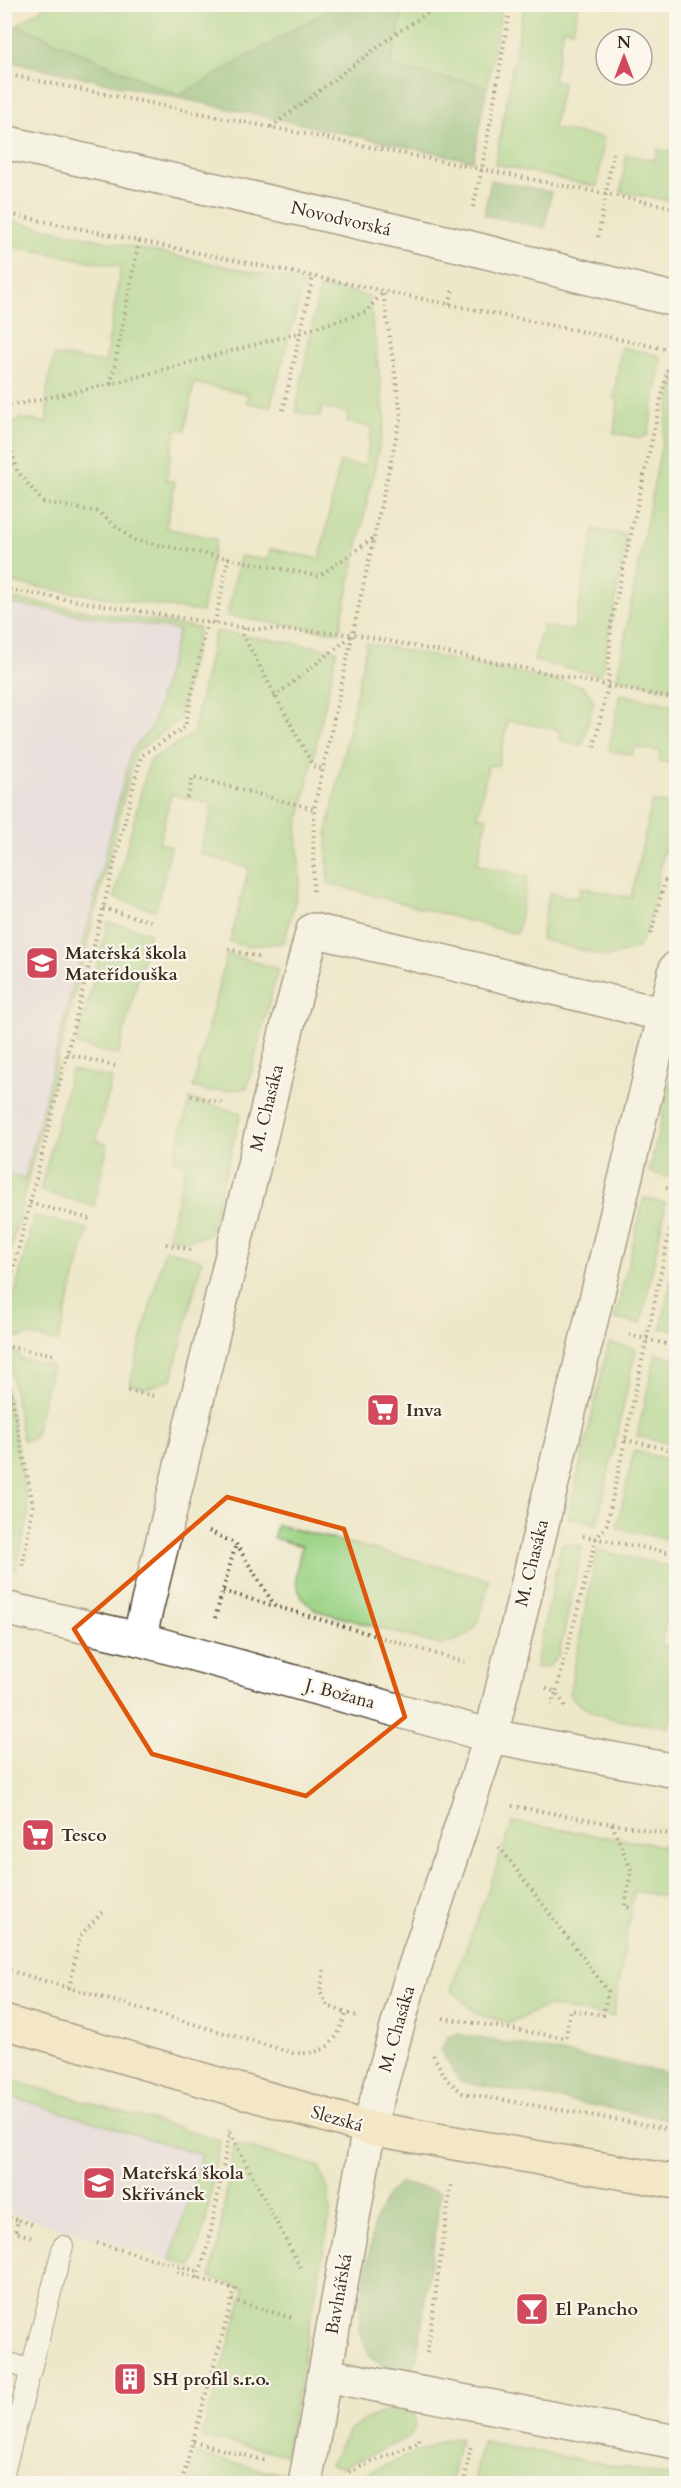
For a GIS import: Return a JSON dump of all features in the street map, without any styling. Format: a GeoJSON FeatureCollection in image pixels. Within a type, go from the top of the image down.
{"type":"FeatureCollection","features":[{"type":"Feature","properties":{"kind":"main road","name":"Slezská"},"geometry":{"type":"LineString","coordinates":[[4,2022],[372,2116],[456,2146],[676,2182]]}},
{"type":"Feature","properties":{"kind":"street","name":"Novodvorská"},"geometry":{"type":"LineString","coordinates":[[4,142],[462,246],[676,300]]}},
{"type":"Feature","properties":{"kind":"street"},"geometry":{"type":"LineString","coordinates":[[313,930],[665,1016]]}},
{"type":"Feature","properties":{"kind":"street","name":"M. Chasáka"},"geometry":{"type":"LineString","coordinates":[[140,1639],[286,1032],[313,930]]}},
{"type":"Feature","properties":{"kind":"street","name":"M. Chasáka"},"geometry":{"type":"LineString","coordinates":[[372,2116],[397,2027],[491,1736],[676,968]]}},
{"type":"Feature","properties":{"kind":"street","name":"J. Božana"},"geometry":{"type":"LineString","coordinates":[[10,1610],[140,1639],[491,1736],[676,1771]]}},
{"type":"Feature","properties":{"kind":"street","name":"Bavlnářská"},"geometry":{"type":"LineString","coordinates":[[306,2478],[372,2116]]}},
{"type":"Feature","properties":{"kind":"street"},"geometry":{"type":"LineString","coordinates":[[325,2376],[676,2442]]}},
{"type":"Feature","properties":{"kind":"lane"},"geometry":{"type":"LineString","coordinates":[[4,2473],[63,2246]]}},
{"type":"Feature","properties":{"kind":"lane"},"geometry":{"type":"LineString","coordinates":[[4,2361],[31,2370]]}},
{"type":"Feature","properties":{"kind":"path"},"geometry":{"type":"LineString","coordinates":[[271,127],[395,34],[441,4]]}},
{"type":"Feature","properties":{"kind":"path"},"geometry":{"type":"LineString","coordinates":[[450,304],[482,169],[512,4]]}},
{"type":"Feature","properties":{"kind":"path"},"geometry":{"type":"LineString","coordinates":[[4,74],[676,208]]}},
{"type":"Feature","properties":{"kind":"path"},"geometry":{"type":"LineString","coordinates":[[590,278],[613,153]]}},
{"type":"Feature","properties":{"kind":"path"},"geometry":{"type":"LineString","coordinates":[[4,213],[674,350],[611,623],[608,685],[594,747]]}},
{"type":"Feature","properties":{"kind":"path"},"geometry":{"type":"LineString","coordinates":[[111,384],[139,241]]}},
{"type":"Feature","properties":{"kind":"path"},"geometry":{"type":"LineString","coordinates":[[283,410],[313,276]]}},
{"type":"Feature","properties":{"kind":"path"},"geometry":{"type":"LineString","coordinates":[[4,407],[111,384],[301,332],[366,312],[383,292]]}},
{"type":"Feature","properties":{"kind":"path"},"geometry":{"type":"LineString","coordinates":[[313,930],[314,809],[401,415],[383,292]]}},
{"type":"Feature","properties":{"kind":"path"},"geometry":{"type":"LineString","coordinates":[[4,423],[17,471],[44,502],[99,512],[133,540],[319,576],[375,537]]}},
{"type":"Feature","properties":{"kind":"path"},"geometry":{"type":"LineString","coordinates":[[215,623],[228,557]]}},
{"type":"Feature","properties":{"kind":"path"},"geometry":{"type":"LineString","coordinates":[[4,589],[244,628],[354,634],[676,699]]}},
{"type":"Feature","properties":{"kind":"path"},"geometry":{"type":"LineString","coordinates":[[4,1306],[141,756],[185,727],[207,622]]}},
{"type":"Feature","properties":{"kind":"path"},"geometry":{"type":"LineString","coordinates":[[244,628],[243,634],[274,697],[313,766],[323,769]]}},
{"type":"Feature","properties":{"kind":"path"},"geometry":{"type":"LineString","coordinates":[[274,697],[354,634]]}},
{"type":"Feature","properties":{"kind":"path"},"geometry":{"type":"LineString","coordinates":[[187,798],[193,777],[314,809]]}},
{"type":"Feature","properties":{"kind":"path"},"geometry":{"type":"LineString","coordinates":[[648,942],[665,881],[676,883]]}},
{"type":"Feature","properties":{"kind":"path"},"geometry":{"type":"LineString","coordinates":[[313,887],[325,890]]}},
{"type":"Feature","properties":{"kind":"path"},"geometry":{"type":"LineString","coordinates":[[103,908],[153,922]]}},
{"type":"Feature","properties":{"kind":"path"},"geometry":{"type":"LineString","coordinates":[[67,1054],[115,1066]]}},
{"type":"Feature","properties":{"kind":"path"},"geometry":{"type":"LineString","coordinates":[[190,1096],[232,1104]]}},
{"type":"Feature","properties":{"kind":"path"},"geometry":{"type":"LineString","coordinates":[[556,1692],[596,1539],[607,1524],[676,1202]]}},
{"type":"Feature","properties":{"kind":"path"},"geometry":{"type":"LineString","coordinates":[[30,1203],[90,1219]]}},
{"type":"Feature","properties":{"kind":"path"},"geometry":{"type":"LineString","coordinates":[[4,1346],[55,1355]]}},
{"type":"Feature","properties":{"kind":"path"},"geometry":{"type":"LineString","coordinates":[[4,1358],[33,1505],[10,1610]]}},
{"type":"Feature","properties":{"kind":"path"},"geometry":{"type":"LineString","coordinates":[[128,1391],[163,1398]]}},
{"type":"Feature","properties":{"kind":"path"},"geometry":{"type":"LineString","coordinates":[[625,1440],[676,1451]]}},
{"type":"Feature","properties":{"kind":"path"},"geometry":{"type":"LineString","coordinates":[[541,1526],[676,1554]]}},
{"type":"Feature","properties":{"kind":"path"},"geometry":{"type":"LineString","coordinates":[[203,1528],[236,1544],[275,1606]]}},
{"type":"Feature","properties":{"kind":"path"},"geometry":{"type":"LineString","coordinates":[[223,1591],[556,1692],[565,1707],[573,1712]]}},
{"type":"Feature","properties":{"kind":"path"},"geometry":{"type":"LineString","coordinates":[[508,1813],[513,1806],[676,1834]]}},
{"type":"Feature","properties":{"kind":"path"},"geometry":{"type":"LineString","coordinates":[[612,1824],[631,1870],[625,1907],[631,1908]]}},
{"type":"Feature","properties":{"kind":"path"},"geometry":{"type":"LineString","coordinates":[[491,1851],[495,1840],[608,1990],[603,2015],[570,2010],[566,2038],[433,2016],[428,2034],[428,2045],[447,2080],[462,2093],[676,2130]]}},
{"type":"Feature","properties":{"kind":"path"},"geometry":{"type":"LineString","coordinates":[[69,1988],[80,1936],[104,1910]]}},
{"type":"Feature","properties":{"kind":"path"},"geometry":{"type":"LineString","coordinates":[[4,1970],[293,2053],[315,2054],[339,2037],[346,2013]]}},
{"type":"Feature","properties":{"kind":"path"},"geometry":{"type":"LineString","coordinates":[[324,1970],[320,1992],[328,2006],[346,2013],[428,2034]]}},
{"type":"Feature","properties":{"kind":"path"},"geometry":{"type":"LineString","coordinates":[[348,2473],[419,2442],[421,2395],[462,2093]]}},
{"type":"Feature","properties":{"kind":"path"},"geometry":{"type":"LineString","coordinates":[[198,2278],[209,2241],[229,2132],[332,2330]]}},
{"type":"Feature","properties":{"kind":"path"},"geometry":{"type":"LineString","coordinates":[[4,2216],[18,2220]]}},
{"type":"Feature","properties":{"kind":"path"},"geometry":{"type":"LineString","coordinates":[[180,2266],[177,2272],[235,2289],[181,2484]]}},
{"type":"Feature","properties":{"kind":"path"},"geometry":{"type":"LineString","coordinates":[[232,2300],[332,2330]]}},
{"type":"Feature","properties":{"kind":"path"},"geometry":{"type":"LineString","coordinates":[[464,2484],[473,2434]]}},
{"type":"Feature","properties":{"kind":"path"},"geometry":{"type":"LineString","coordinates":[[193,2442],[306,2478]]}},
{"type":"Feature","properties":{"kind":"path"},"geometry":{"type":"LineString","coordinates":[[38,2479],[52,2484]]}},
{"type":"Feature","properties":{"kind":"highlighted area"},"geometry":{"type":"Polygon","coordinates":[[[227,1497],[344,1529],[405,1717],[306,1796],[152,1754],[74,1629],[227,1497]]]}},
{"type":"Feature","properties":{"kind":"shaded area","name":"Mateřská škola Mateřídouška"},"geometry":{"type":"Polygon","coordinates":[[[4,604],[179,631],[151,729],[131,752],[25,1179],[4,1173],[4,604]]]}},
{"type":"Feature","properties":{"kind":"shaded area","name":"Mateřská škola Skřivánek"},"geometry":{"type":"Polygon","coordinates":[[[4,2095],[202,2155],[170,2260],[5,2211],[4,2095]]]}},
{"type":"Feature","properties":{"kind":"green space"},"geometry":{"type":"Polygon","coordinates":[[[47,5],[338,5],[179,97],[18,25],[47,5]]]}},
{"type":"Feature","properties":{"kind":"green space"},"geometry":{"type":"Polygon","coordinates":[[[336,5],[404,5],[390,67],[487,86],[473,161],[5,61],[5,33],[18,25],[179,96],[336,5]]]}},
{"type":"Feature","properties":{"kind":"green space"},"geometry":{"type":"Polygon","coordinates":[[[404,5],[502,5],[487,87],[390,67],[404,5]]]}},
{"type":"Feature","properties":{"kind":"green space"},"geometry":{"type":"Polygon","coordinates":[[[524,5],[579,5],[573,30],[564,28],[553,80],[563,82],[553,129],[604,138],[597,187],[495,164],[524,5]]]}},
{"type":"Feature","properties":{"kind":"green space"},"geometry":{"type":"Polygon","coordinates":[[[657,149],[676,153],[676,202],[621,192],[626,155],[655,160],[657,149]]]}},
{"type":"Feature","properties":{"kind":"green space"},"geometry":{"type":"Polygon","coordinates":[[[491,180],[551,192],[545,228],[484,215],[491,180]]]}},
{"type":"Feature","properties":{"kind":"green space"},"geometry":{"type":"Polygon","coordinates":[[[5,220],[300,282],[303,286],[270,407],[247,403],[248,394],[194,383],[185,430],[176,429],[166,480],[175,482],[166,528],[216,539],[202,612],[5,582],[4,441],[7,429],[20,418],[47,423],[47,390],[54,355],[105,363],[121,267],[5,245],[5,220]]]}},
{"type":"Feature","properties":{"kind":"green space"},"geometry":{"type":"Polygon","coordinates":[[[323,286],[369,296],[385,419],[339,633],[227,616],[240,556],[268,560],[270,549],[320,559],[340,462],[365,466],[372,427],[347,422],[348,413],[322,407],[320,417],[296,412],[319,289],[323,286]]]}},
{"type":"Feature","properties":{"kind":"green space"},"geometry":{"type":"Polygon","coordinates":[[[621,347],[658,355],[661,359],[648,435],[641,438],[614,433],[618,400],[614,398],[621,347]]]}},
{"type":"Feature","properties":{"kind":"green space"},"geometry":{"type":"Polygon","coordinates":[[[676,369],[676,690],[617,678],[676,369]]]}},
{"type":"Feature","properties":{"kind":"green space"},"geometry":{"type":"Polygon","coordinates":[[[594,530],[624,534],[627,541],[601,675],[534,661],[543,626],[574,631],[594,530]]]}},
{"type":"Feature","properties":{"kind":"green space"},"geometry":{"type":"Polygon","coordinates":[[[5,598],[199,628],[179,720],[135,753],[5,1271],[5,1173],[25,1178],[131,751],[151,729],[179,630],[5,603],[5,598]]]}},
{"type":"Feature","properties":{"kind":"green space"},"geometry":{"type":"Polygon","coordinates":[[[215,631],[337,650],[297,831],[300,882],[284,943],[246,946],[230,942],[249,868],[199,853],[210,819],[211,804],[171,794],[159,843],[171,847],[156,910],[114,898],[149,761],[193,734],[215,631]]]}},
{"type":"Feature","properties":{"kind":"green space"},"geometry":{"type":"Polygon","coordinates":[[[367,643],[583,686],[594,701],[582,745],[560,740],[560,730],[508,720],[498,766],[488,765],[478,816],[487,818],[477,865],[528,876],[517,934],[328,883],[327,833],[367,643]]]}},
{"type":"Feature","properties":{"kind":"green space"},"geometry":{"type":"Polygon","coordinates":[[[620,694],[676,706],[676,764],[659,761],[660,751],[635,747],[632,755],[609,750],[620,694]]]}},
{"type":"Feature","properties":{"kind":"green space"},"geometry":{"type":"Polygon","coordinates":[[[652,801],[676,806],[676,853],[664,850],[647,931],[637,948],[607,957],[541,939],[549,893],[578,898],[581,887],[631,898],[652,801]]]}},
{"type":"Feature","properties":{"kind":"green space"},"geometry":{"type":"Polygon","coordinates":[[[108,922],[150,933],[118,1055],[77,1045],[108,922]]]}},
{"type":"Feature","properties":{"kind":"green space"},"geometry":{"type":"Polygon","coordinates":[[[227,953],[278,969],[247,1088],[209,1092],[193,1087],[227,953]]]}},
{"type":"Feature","properties":{"kind":"green space"},"geometry":{"type":"Polygon","coordinates":[[[676,1059],[676,1157],[672,1178],[649,1172],[676,1059]]]}},
{"type":"Feature","properties":{"kind":"green space"},"geometry":{"type":"Polygon","coordinates":[[[71,1070],[112,1078],[96,1141],[108,1144],[94,1206],[40,1191],[71,1070]]]}},
{"type":"Feature","properties":{"kind":"green space"},"geometry":{"type":"Polygon","coordinates":[[[190,1099],[241,1113],[209,1235],[184,1241],[168,1237],[186,1165],[174,1160],[190,1099]]]}},
{"type":"Feature","properties":{"kind":"green space"},"geometry":{"type":"Polygon","coordinates":[[[644,1198],[666,1203],[641,1324],[615,1319],[644,1198]]]}},
{"type":"Feature","properties":{"kind":"green space"},"geometry":{"type":"Polygon","coordinates":[[[34,1216],[88,1229],[58,1342],[27,1335],[20,1338],[5,1334],[34,1216]]]}},
{"type":"Feature","properties":{"kind":"green space"},"geometry":{"type":"Polygon","coordinates":[[[165,1249],[202,1260],[172,1379],[147,1388],[130,1384],[165,1249]]]}},
{"type":"Feature","properties":{"kind":"green space"},"geometry":{"type":"Polygon","coordinates":[[[676,1256],[676,1330],[661,1328],[676,1256]]]}},
{"type":"Feature","properties":{"kind":"green space"},"geometry":{"type":"Polygon","coordinates":[[[609,1343],[636,1349],[597,1524],[568,1517],[609,1343]]]}},
{"type":"Feature","properties":{"kind":"green space"},"geometry":{"type":"Polygon","coordinates":[[[7,1350],[18,1353],[21,1359],[52,1365],[34,1438],[23,1441],[7,1350]]]}},
{"type":"Feature","properties":{"kind":"green space"},"geometry":{"type":"Polygon","coordinates":[[[656,1353],[676,1359],[676,1445],[637,1436],[656,1353]]]}},
{"type":"Feature","properties":{"kind":"green space"},"geometry":{"type":"Polygon","coordinates":[[[5,1382],[29,1513],[16,1570],[5,1567],[5,1382]]]}},
{"type":"Feature","properties":{"kind":"green space"},"geometry":{"type":"Polygon","coordinates":[[[634,1451],[676,1461],[676,1541],[617,1528],[634,1451]]]}},
{"type":"Feature","properties":{"kind":"green space"},"geometry":{"type":"Polygon","coordinates":[[[277,1525],[489,1579],[477,1623],[465,1637],[440,1645],[315,1610],[301,1595],[296,1581],[302,1546],[273,1538],[277,1525]]]}},
{"type":"Feature","properties":{"kind":"green space"},"geometry":{"type":"Polygon","coordinates":[[[562,1543],[582,1547],[559,1655],[549,1666],[535,1669],[562,1543]]]}},
{"type":"Feature","properties":{"kind":"green space"},"geometry":{"type":"Polygon","coordinates":[[[597,1550],[676,1568],[676,1593],[672,1593],[661,1645],[676,1649],[676,1698],[669,1727],[629,1722],[602,1715],[578,1703],[569,1694],[597,1550]]]}},
{"type":"Feature","properties":{"kind":"green space"},"geometry":{"type":"Polygon","coordinates":[[[513,1822],[676,1848],[676,1898],[634,1891],[613,2017],[547,2006],[509,2023],[477,2014],[451,1989],[513,1822]]]}},
{"type":"Feature","properties":{"kind":"green space"},"geometry":{"type":"Polygon","coordinates":[[[458,2034],[676,2074],[676,2120],[460,2082],[441,2050],[448,2037],[458,2034]]]}},
{"type":"Feature","properties":{"kind":"green space"},"geometry":{"type":"Polygon","coordinates":[[[4,2078],[220,2140],[206,2221],[192,2267],[170,2260],[202,2155],[5,2095],[4,2078]]]}},
{"type":"Feature","properties":{"kind":"green space"},"geometry":{"type":"Polygon","coordinates":[[[234,2144],[318,2166],[328,2189],[330,2214],[286,2454],[202,2437],[245,2289],[210,2278],[218,2247],[234,2144]]]}},
{"type":"Feature","properties":{"kind":"green space"},"geometry":{"type":"Polygon","coordinates":[[[400,2183],[441,2192],[416,2363],[408,2372],[387,2368],[370,2356],[359,2331],[360,2309],[375,2220],[388,2194],[400,2183]]]}},
{"type":"Feature","properties":{"kind":"green space"},"geometry":{"type":"Polygon","coordinates":[[[386,2411],[415,2414],[415,2426],[410,2437],[343,2467],[330,2465],[340,2444],[351,2430],[365,2420],[386,2411]]]}},
{"type":"Feature","properties":{"kind":"green space"},"geometry":{"type":"Polygon","coordinates":[[[460,2438],[451,2483],[345,2483],[444,2440],[460,2438]]]}},
{"type":"Feature","properties":{"kind":"green space"},"geometry":{"type":"Polygon","coordinates":[[[482,2442],[676,2477],[676,2483],[474,2483],[482,2442]]]}},
{"type":"Feature","properties":{"kind":"green space"},"geometry":{"type":"Polygon","coordinates":[[[197,2455],[282,2474],[281,2483],[189,2483],[197,2455]]]}},
{"type":"Feature","properties":{"kind":"place","name":"Mateřská škola Mateřídouška"},"geometry":{"type":"Point","coordinates":[42,963]}},
{"type":"Feature","properties":{"kind":"place","name":"Inva"},"geometry":{"type":"Point","coordinates":[383,1410]}},
{"type":"Feature","properties":{"kind":"place","name":"Tesco"},"geometry":{"type":"Point","coordinates":[38,1835]}},
{"type":"Feature","properties":{"kind":"place","name":"Mateřská škola Skřivánek"},"geometry":{"type":"Point","coordinates":[99,2183]}},
{"type":"Feature","properties":{"kind":"place","name":"El Pancho"},"geometry":{"type":"Point","coordinates":[532,2309]}},
{"type":"Feature","properties":{"kind":"place","name":"SH profil s.r.o."},"geometry":{"type":"Point","coordinates":[130,2379]}}]}
